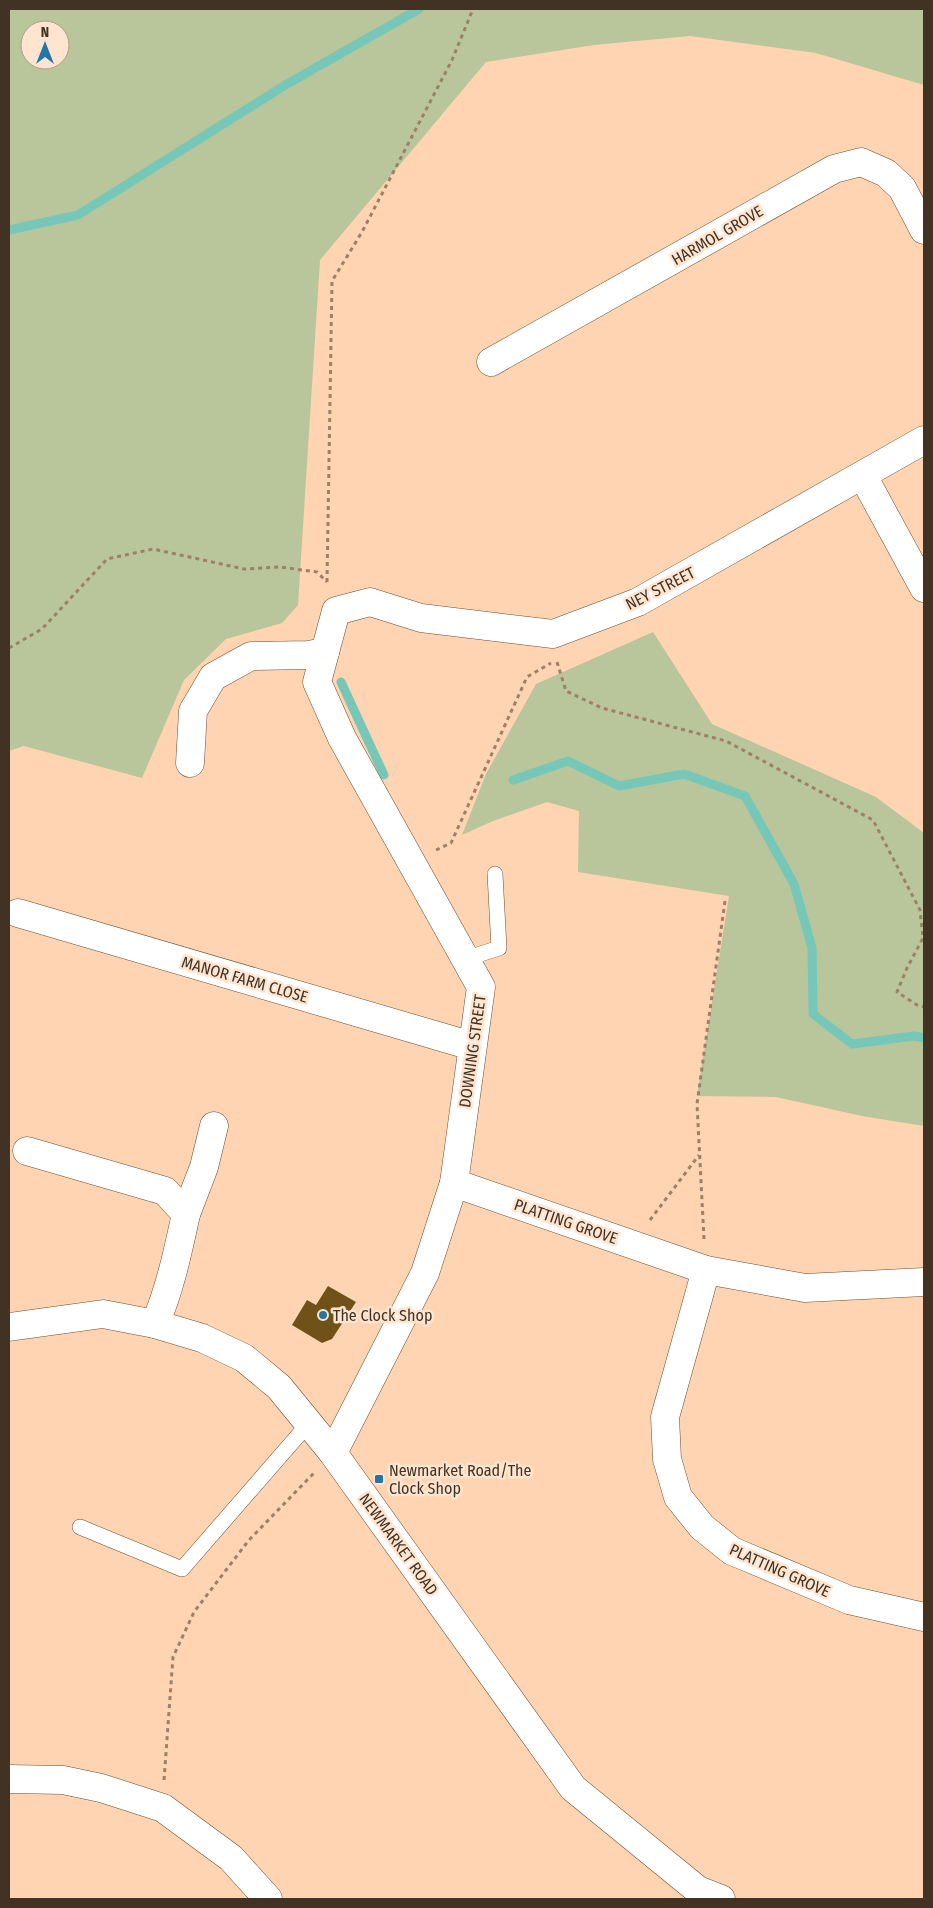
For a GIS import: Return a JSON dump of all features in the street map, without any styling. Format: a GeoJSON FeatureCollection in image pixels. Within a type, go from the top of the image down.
{"type":"FeatureCollection","features":[{"type":"Feature","properties":{"kind":"street","name":"HARMOL GROVE"},"geometry":{"type":"LineString","coordinates":[[491,362],[834,168],[861,162],[886,173],[902,188],[924,230]]}},
{"type":"Feature","properties":{"kind":"street","name":"NEY STREET"},"geometry":{"type":"LineString","coordinates":[[361,605],[421,618],[553,634],[638,602],[924,440]]}},
{"type":"Feature","properties":{"kind":"street"},"geometry":{"type":"LineString","coordinates":[[863,476],[924,588]]}},
{"type":"Feature","properties":{"kind":"street","name":"DOWNING STREET"},"geometry":{"type":"LineString","coordinates":[[334,1453],[425,1273],[454,1183],[481,987],[342,738],[317,682],[336,611],[361,605]]}},
{"type":"Feature","properties":{"kind":"street"},"geometry":{"type":"LineString","coordinates":[[190,763],[193,711],[213,678],[252,656],[308,655],[325,652]]}},
{"type":"Feature","properties":{"kind":"street","name":"MANOR FARM CLOSE"},"geometry":{"type":"LineString","coordinates":[[18,913],[472,1046]]}},
{"type":"Feature","properties":{"kind":"street"},"geometry":{"type":"LineString","coordinates":[[155,1324],[170,1282],[186,1214],[204,1167],[214,1126]]}},
{"type":"Feature","properties":{"kind":"street"},"geometry":{"type":"LineString","coordinates":[[27,1151],[165,1191],[186,1214]]}},
{"type":"Feature","properties":{"kind":"street","name":"PLATTING GROVE"},"geometry":{"type":"LineString","coordinates":[[454,1183],[706,1270],[805,1288],[924,1282]]}},
{"type":"Feature","properties":{"kind":"street","name":"PLATTING GROVE"},"geometry":{"type":"LineString","coordinates":[[706,1270],[665,1416],[667,1458],[678,1497],[702,1526],[732,1551],[849,1600],[924,1617]]}},
{"type":"Feature","properties":{"kind":"street","name":"NEWMARKET ROAD"},"geometry":{"type":"LineString","coordinates":[[9,1327],[103,1314],[155,1324],[202,1338],[244,1358],[279,1387],[334,1453],[573,1788],[704,1896]]}},
{"type":"Feature","properties":{"kind":"street"},"geometry":{"type":"LineString","coordinates":[[9,1779],[63,1780],[101,1788],[163,1808],[231,1858],[268,1899]]}},
{"type":"Feature","properties":{"kind":"lane"},"geometry":{"type":"LineString","coordinates":[[465,959],[499,948],[495,874]]}},
{"type":"Feature","properties":{"kind":"lane"},"geometry":{"type":"LineString","coordinates":[[80,1528],[182,1570],[309,1423]]}},
{"type":"Feature","properties":{"kind":"path"},"geometry":{"type":"LineString","coordinates":[[327,582],[332,281],[362,232],[452,60],[473,9]]}},
{"type":"Feature","properties":{"kind":"path"},"geometry":{"type":"LineString","coordinates":[[9,648],[42,629],[106,559],[152,549],[244,569],[280,566],[317,572],[327,582],[361,605]]}},
{"type":"Feature","properties":{"kind":"path"},"geometry":{"type":"LineString","coordinates":[[411,862],[451,843],[527,678],[556,660],[566,692],[602,708],[726,741],[873,820],[920,910],[923,938],[897,992],[924,1008]]}},
{"type":"Feature","properties":{"kind":"path"},"geometry":{"type":"LineString","coordinates":[[706,1270],[697,1104],[725,901]]}},
{"type":"Feature","properties":{"kind":"path"},"geometry":{"type":"LineString","coordinates":[[632,1244],[700,1155]]}},
{"type":"Feature","properties":{"kind":"path"},"geometry":{"type":"LineString","coordinates":[[163,1808],[173,1657],[194,1612],[249,1540],[334,1453]]}},
{"type":"Feature","properties":{"kind":"green space"},"geometry":{"type":"Polygon","coordinates":[[[9,9],[924,9],[924,85],[816,53],[690,36],[594,45],[486,62],[320,260],[298,605],[282,623],[226,639],[184,680],[142,778],[24,746],[9,751],[9,9]]]}},
{"type":"Feature","properties":{"kind":"green space"},"geometry":{"type":"Polygon","coordinates":[[[653,632],[712,724],[876,797],[924,833],[924,1126],[862,1116],[776,1097],[697,1096],[729,896],[578,872],[579,811],[547,802],[493,821],[462,835],[486,774],[536,684],[653,632]]]}},
{"type":"Feature","properties":{"kind":"building","name":"The Clock Shop"},"geometry":{"type":"Polygon","coordinates":[[[328,1286],[356,1302],[332,1339],[322,1343],[292,1325],[307,1300],[316,1305],[328,1286]]]}},
{"type":"Feature","properties":{"kind":"waterway"},"geometry":{"type":"LineString","coordinates":[[9,230],[78,215],[287,84],[419,9]]}},
{"type":"Feature","properties":{"kind":"waterway"},"geometry":{"type":"LineString","coordinates":[[341,682],[384,775]]}},
{"type":"Feature","properties":{"kind":"waterway"},"geometry":{"type":"LineString","coordinates":[[513,780],[568,761],[619,786],[684,774],[745,796],[794,884],[812,948],[813,1014],[852,1044],[914,1036],[924,1038]]}},
{"type":"Feature","properties":{"kind":"place","name":"The Clock Shop"},"geometry":{"type":"Point","coordinates":[323,1315]}},
{"type":"Feature","properties":{"kind":"place","name":"Newmarket Road/The Clock Shop"},"geometry":{"type":"Point","coordinates":[379,1479]}}]}
